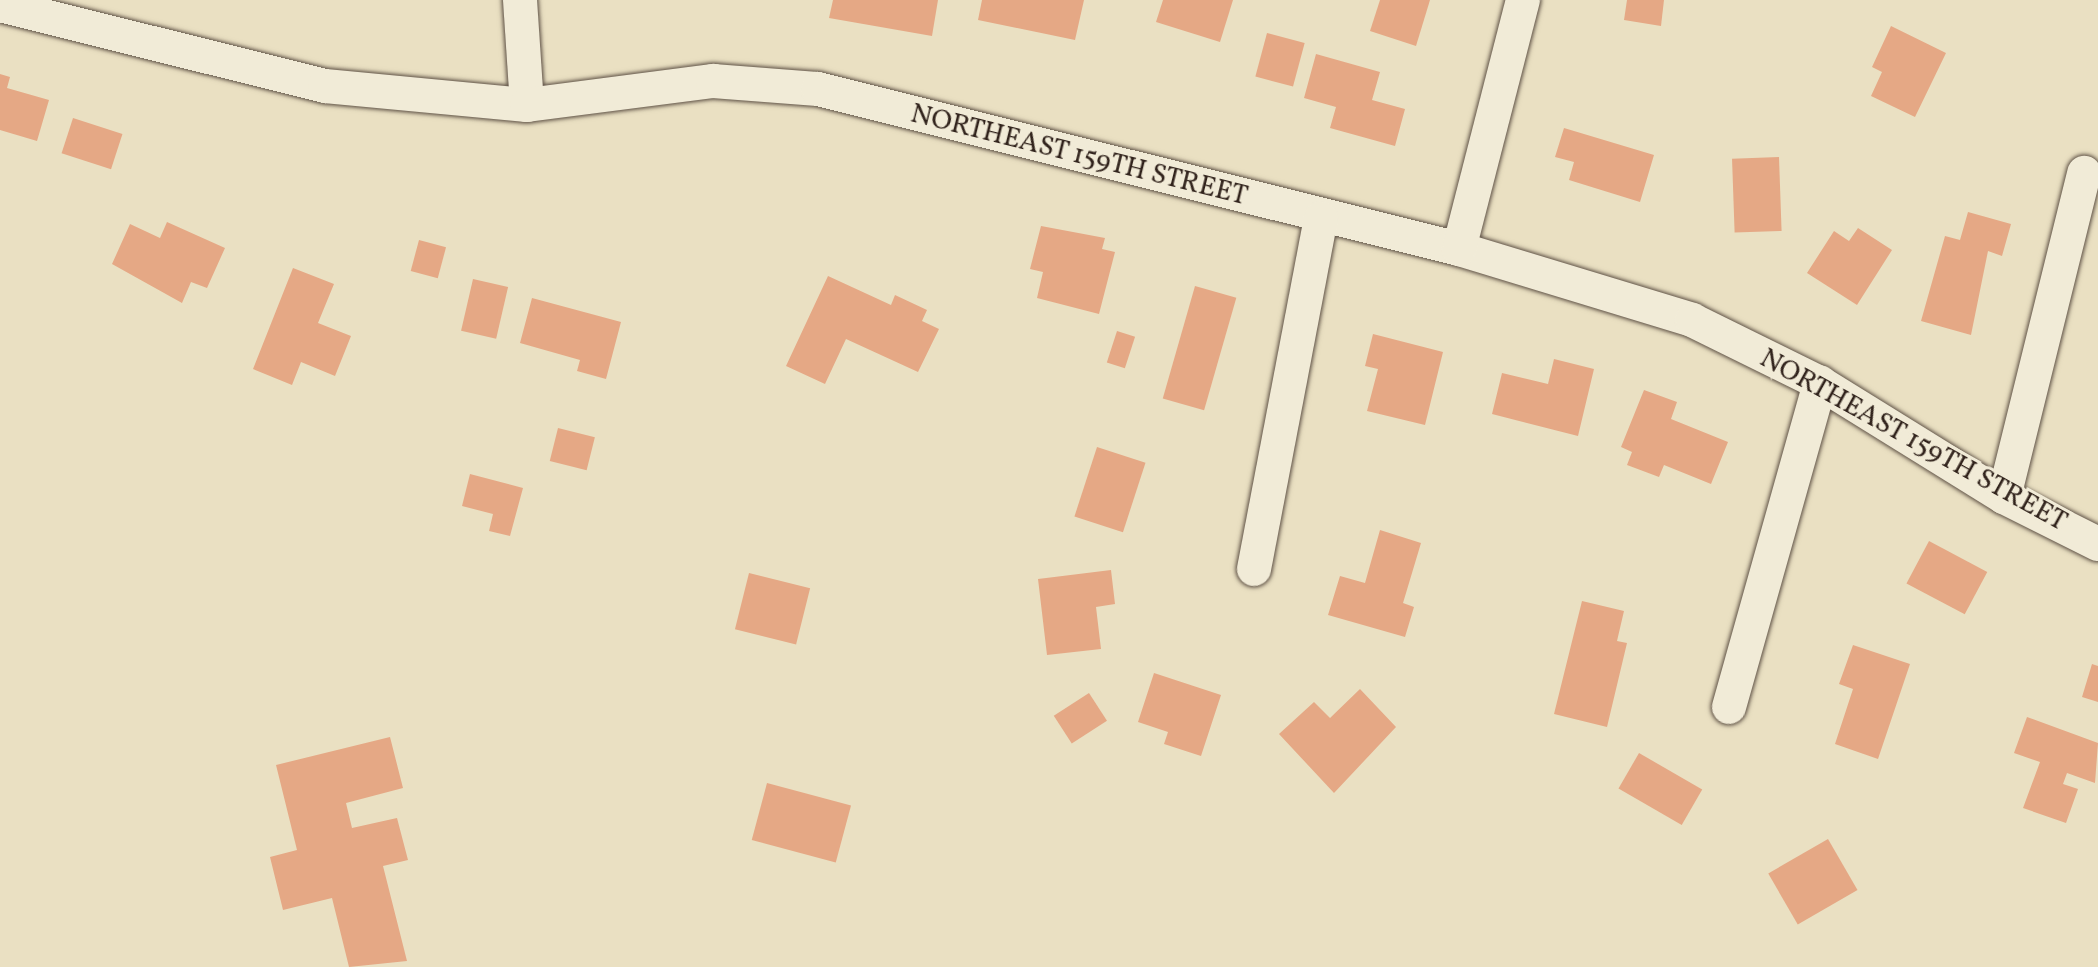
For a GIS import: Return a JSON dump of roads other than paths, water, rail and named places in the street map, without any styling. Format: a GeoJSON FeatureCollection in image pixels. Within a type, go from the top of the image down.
{"type":"FeatureCollection","features":[{"type":"Feature","properties":{"kind":"street"},"geometry":{"type":"LineString","coordinates":[[520,0],[527,105]]}},
{"type":"Feature","properties":{"kind":"street"},"geometry":{"type":"LineString","coordinates":[[1459,249],[1523,0]]}},
{"type":"Feature","properties":{"kind":"street","name":"NORTHEAST 159TH STREET"},"geometry":{"type":"LineString","coordinates":[[0,5],[325,86],[527,105],[713,81],[818,89],[1321,218],[1459,249],[1692,320],[1820,383],[2004,497],[2098,544]]}},
{"type":"Feature","properties":{"kind":"street"},"geometry":{"type":"LineString","coordinates":[[2004,497],[2084,173]]}},
{"type":"Feature","properties":{"kind":"street"},"geometry":{"type":"LineString","coordinates":[[1254,569],[1321,218]]}},
{"type":"Feature","properties":{"kind":"street"},"geometry":{"type":"LineString","coordinates":[[1729,707],[1820,383]]}}]}
